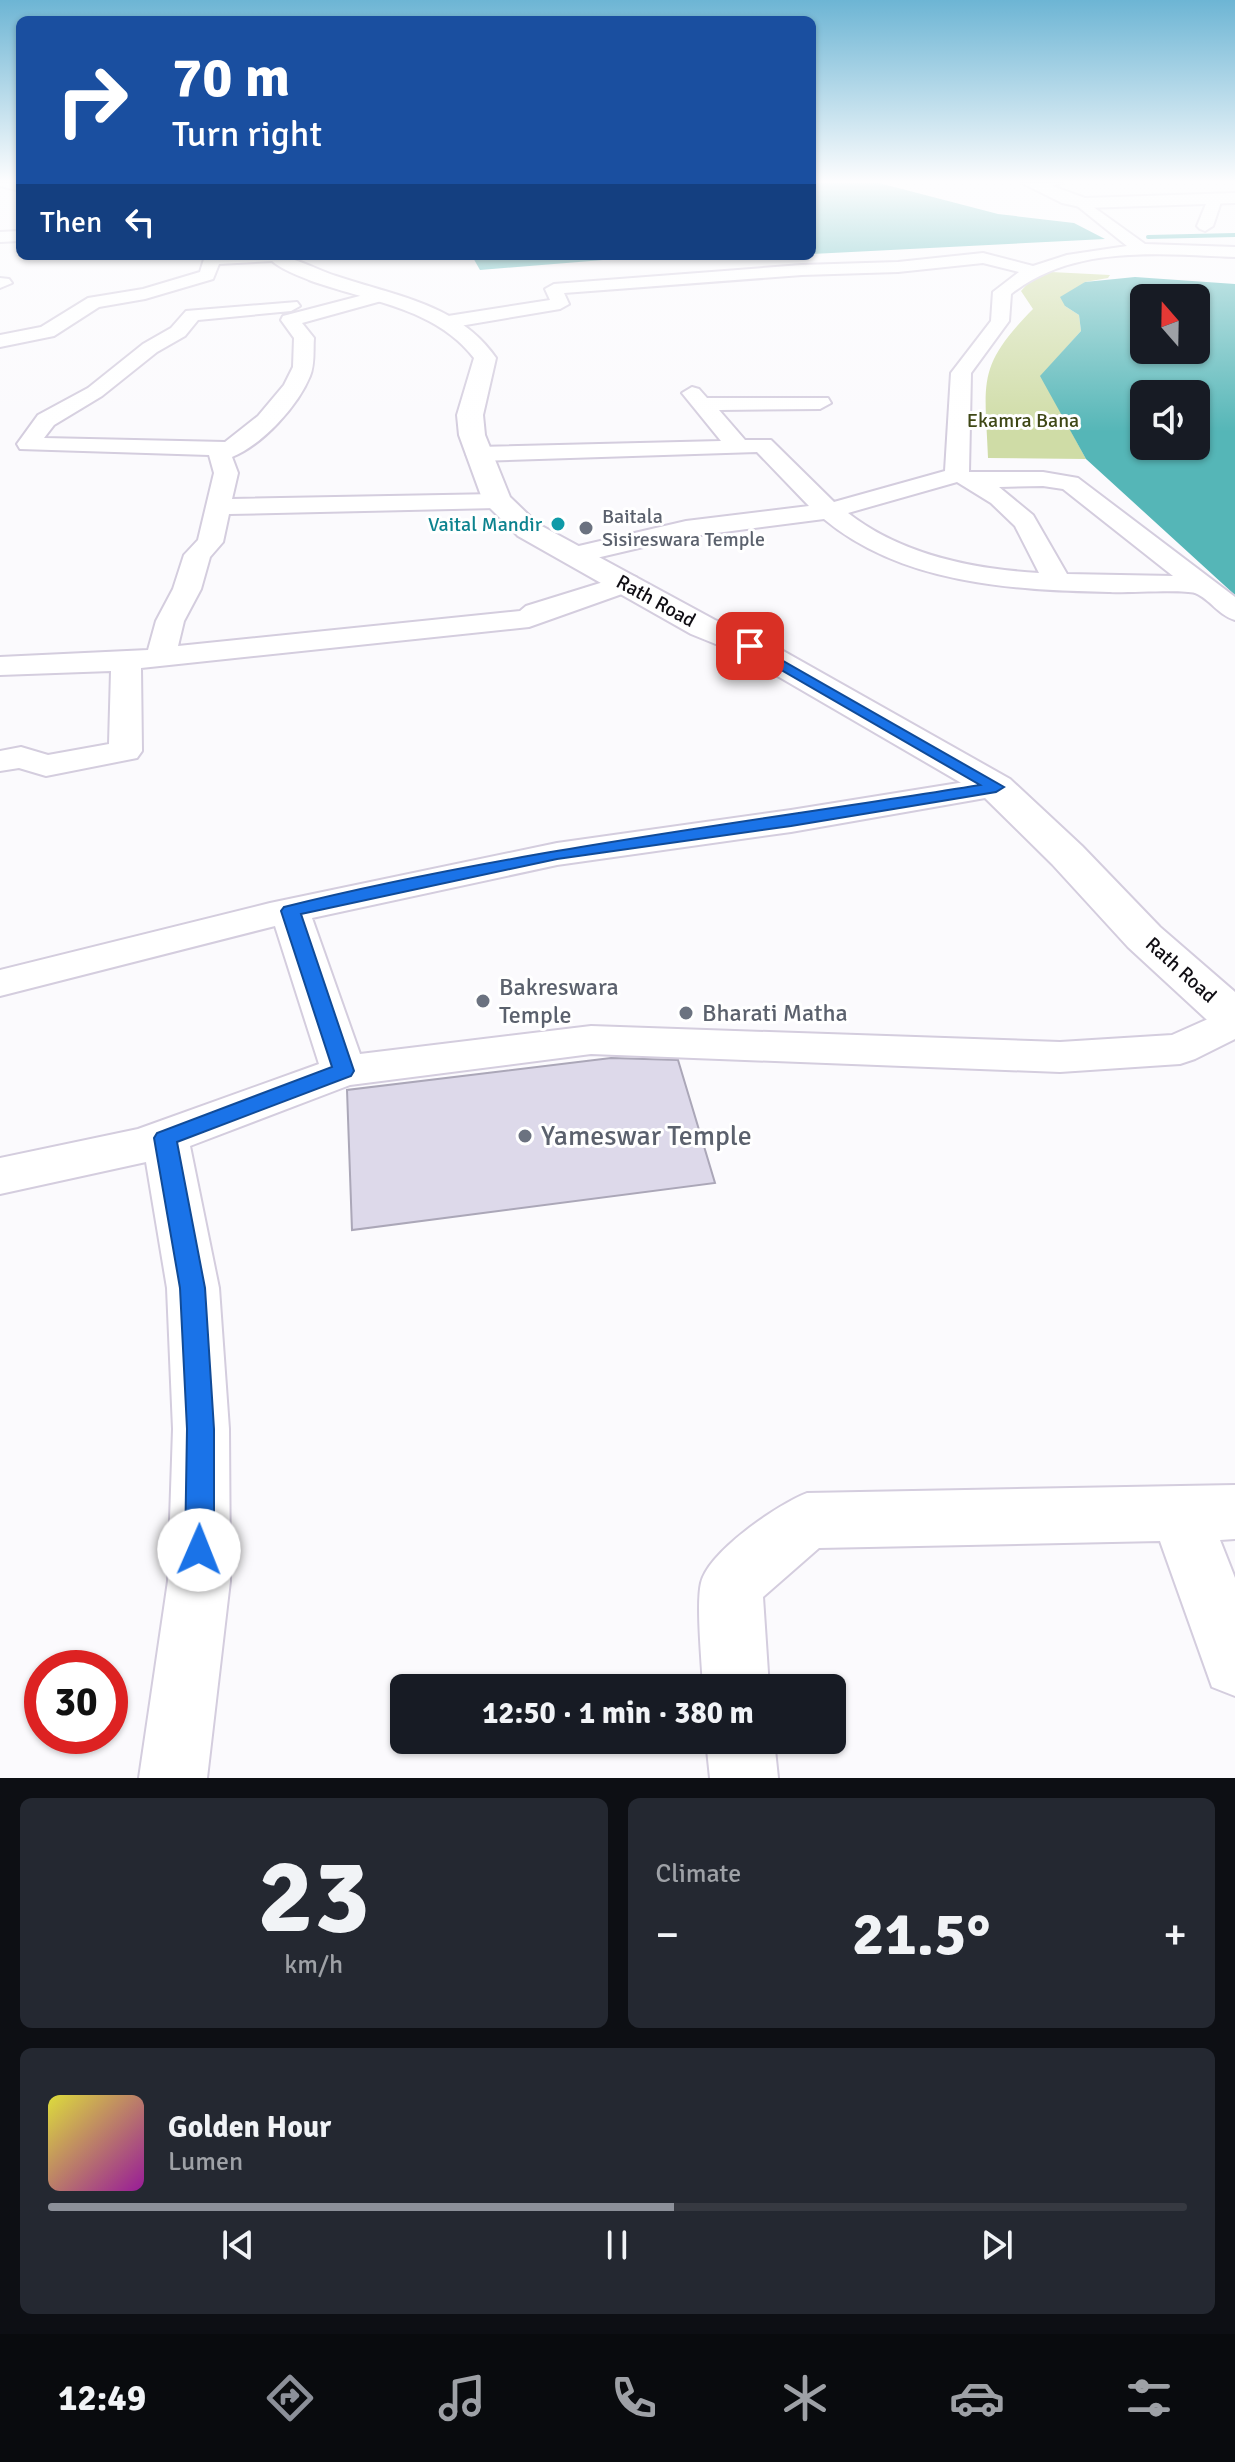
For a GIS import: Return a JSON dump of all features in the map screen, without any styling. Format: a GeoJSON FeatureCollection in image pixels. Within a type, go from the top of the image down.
{"type":"FeatureCollection","features":[{"type":"Feature","properties":{"kind":"street"},"geometry":{"type":"LineString","coordinates":[[0,341],[39,335],[94,302],[145,294],[207,275],[210,266]]}},
{"type":"Feature","properties":{"kind":"street"},"geometry":{"type":"LineString","coordinates":[[161,657],[170,621],[187,589],[197,555],[210,542],[226,473],[220,454],[259,430],[301,374],[304,338],[291,313],[292,288],[285,266]]}},
{"type":"Feature","properties":{"kind":"street","name":"Rath Road"},"geometry":{"type":"LineString","coordinates":[[297,266],[448,322],[471,337],[485,358],[470,415],[478,454],[497,501],[528,530],[703,627],[750,646],[996,787],[1067,855],[1144,937],[1235,1020]]}},
{"type":"Feature","properties":{"kind":"street"},"geometry":{"type":"LineString","coordinates":[[448,322],[560,304],[554,289],[802,270],[908,266]]}},
{"type":"Feature","properties":{"kind":"street"},"geometry":{"type":"LineString","coordinates":[[1015,266],[1031,270]]}},
{"type":"Feature","properties":{"kind":"street"},"geometry":{"type":"LineString","coordinates":[[963,478],[961,373],[1000,321],[1002,292],[1031,270],[1045,266]]}},
{"type":"Feature","properties":{"kind":"street"},"geometry":{"type":"LineString","coordinates":[[232,449],[28,444],[46,420],[95,392],[150,348],[178,332],[192,315],[291,313],[379,296]]}},
{"type":"Feature","properties":{"kind":"street"},"geometry":{"type":"LineString","coordinates":[[0,321],[61,323]]}},
{"type":"Feature","properties":{"kind":"street"},"geometry":{"type":"LineString","coordinates":[[0,352],[26,355]]}},
{"type":"Feature","properties":{"kind":"street"},"geometry":{"type":"LineString","coordinates":[[739,447],[697,399],[820,403]]}},
{"type":"Feature","properties":{"kind":"street"},"geometry":{"type":"LineString","coordinates":[[722,427],[783,427]]}},
{"type":"Feature","properties":{"kind":"street"},"geometry":{"type":"LineString","coordinates":[[12,433],[36,434]]}},
{"type":"Feature","properties":{"kind":"street"},"geometry":{"type":"LineString","coordinates":[[478,454],[763,445],[828,511],[872,541],[913,557],[1010,580],[1202,585]]}},
{"type":"Feature","properties":{"kind":"street"},"geometry":{"type":"LineString","coordinates":[[963,478],[1006,502],[1024,518],[1057,582]]}},
{"type":"Feature","properties":{"kind":"street"},"geometry":{"type":"LineString","coordinates":[[575,555],[686,529],[828,511],[963,478],[1043,479],[1070,483],[1235,611]]}},
{"type":"Feature","properties":{"kind":"street"},"geometry":{"type":"LineString","coordinates":[[218,507],[497,501]]}},
{"type":"Feature","properties":{"kind":"street"},"geometry":{"type":"LineString","coordinates":[[0,666],[126,661],[529,618],[536,612],[626,583]]}},
{"type":"Feature","properties":{"kind":"street"},"geometry":{"type":"LineString","coordinates":[[0,761],[21,757],[46,766],[125,751],[126,661]]}},
{"type":"Feature","properties":{"kind":"street"},"geometry":{"type":"LineString","coordinates":[[0,983],[290,911],[557,854],[791,821],[996,787]]}},
{"type":"Feature","properties":{"kind":"street"},"geometry":{"type":"LineString","coordinates":[[290,911],[344,1071]]}},
{"type":"Feature","properties":{"kind":"street"},"geometry":{"type":"LineString","coordinates":[[0,1176],[145,1145],[344,1071],[591,1040],[1060,1057],[1180,1049],[1235,1020]]}},
{"type":"Feature","properties":{"kind":"street"},"geometry":{"type":"LineString","coordinates":[[165,1138],[193,1288],[201,1429],[199,1581],[173,1778]]}},
{"type":"Feature","properties":{"kind":"street"},"geometry":{"type":"LineString","coordinates":[[735,1674],[731,1584],[807,1521],[1208,1513],[1235,1664]]}},
{"type":"Feature","properties":{"kind":"street"},"geometry":{"type":"LineString","coordinates":[[741,1754],[744,1778]]}},
{"type":"Feature","properties":{"kind":"green space","name":"Ekamra Bana"},"geometry":{"type":"Polygon","coordinates":[[[1051,272],[1110,275],[1085,282],[1065,306],[1079,315],[1081,331],[1041,376],[1086,459],[988,458],[986,392],[993,361],[1033,309],[1021,291],[1033,278],[1051,272]]]}},
{"type":"Feature","properties":{"kind":"water"},"geometry":{"type":"Polygon","coordinates":[[[478,266],[529,266],[480,270],[478,266]]]}},
{"type":"Feature","properties":{"kind":"water"},"geometry":{"type":"Polygon","coordinates":[[[1135,277],[1235,284],[1235,595],[1086,459],[1040,376],[1081,331],[1079,315],[1065,306],[1060,297],[1085,282],[1135,277]]]}},
{"type":"Feature","properties":{"kind":"building","name":"Yameswar Temple"},"geometry":{"type":"Polygon","coordinates":[[[611,1058],[678,1060],[715,1183],[352,1230],[347,1090],[611,1058]]]}},
{"type":"Feature","properties":{"kind":"place","name":"Vaital Mandir"},"geometry":{"type":"Point","coordinates":[558,524]}},
{"type":"Feature","properties":{"kind":"place","name":"Baitala Sisireswara Temple"},"geometry":{"type":"Point","coordinates":[586,528]}},
{"type":"Feature","properties":{"kind":"place","name":"Bakreswara Temple"},"geometry":{"type":"Point","coordinates":[483,1001]}},
{"type":"Feature","properties":{"kind":"place","name":"Bharati Matha"},"geometry":{"type":"Point","coordinates":[686,1013]}},
{"type":"Feature","properties":{"kind":"place","name":"Yameswar Temple"},"geometry":{"type":"Point","coordinates":[525,1136]}},
{"type":"Feature","properties":{"kind":"route"},"geometry":{"type":"LineString","coordinates":[[199,1550],[201,1429],[193,1288],[165,1138],[344,1071],[290,911],[557,854],[791,821],[996,787],[750,646]]}}]}
